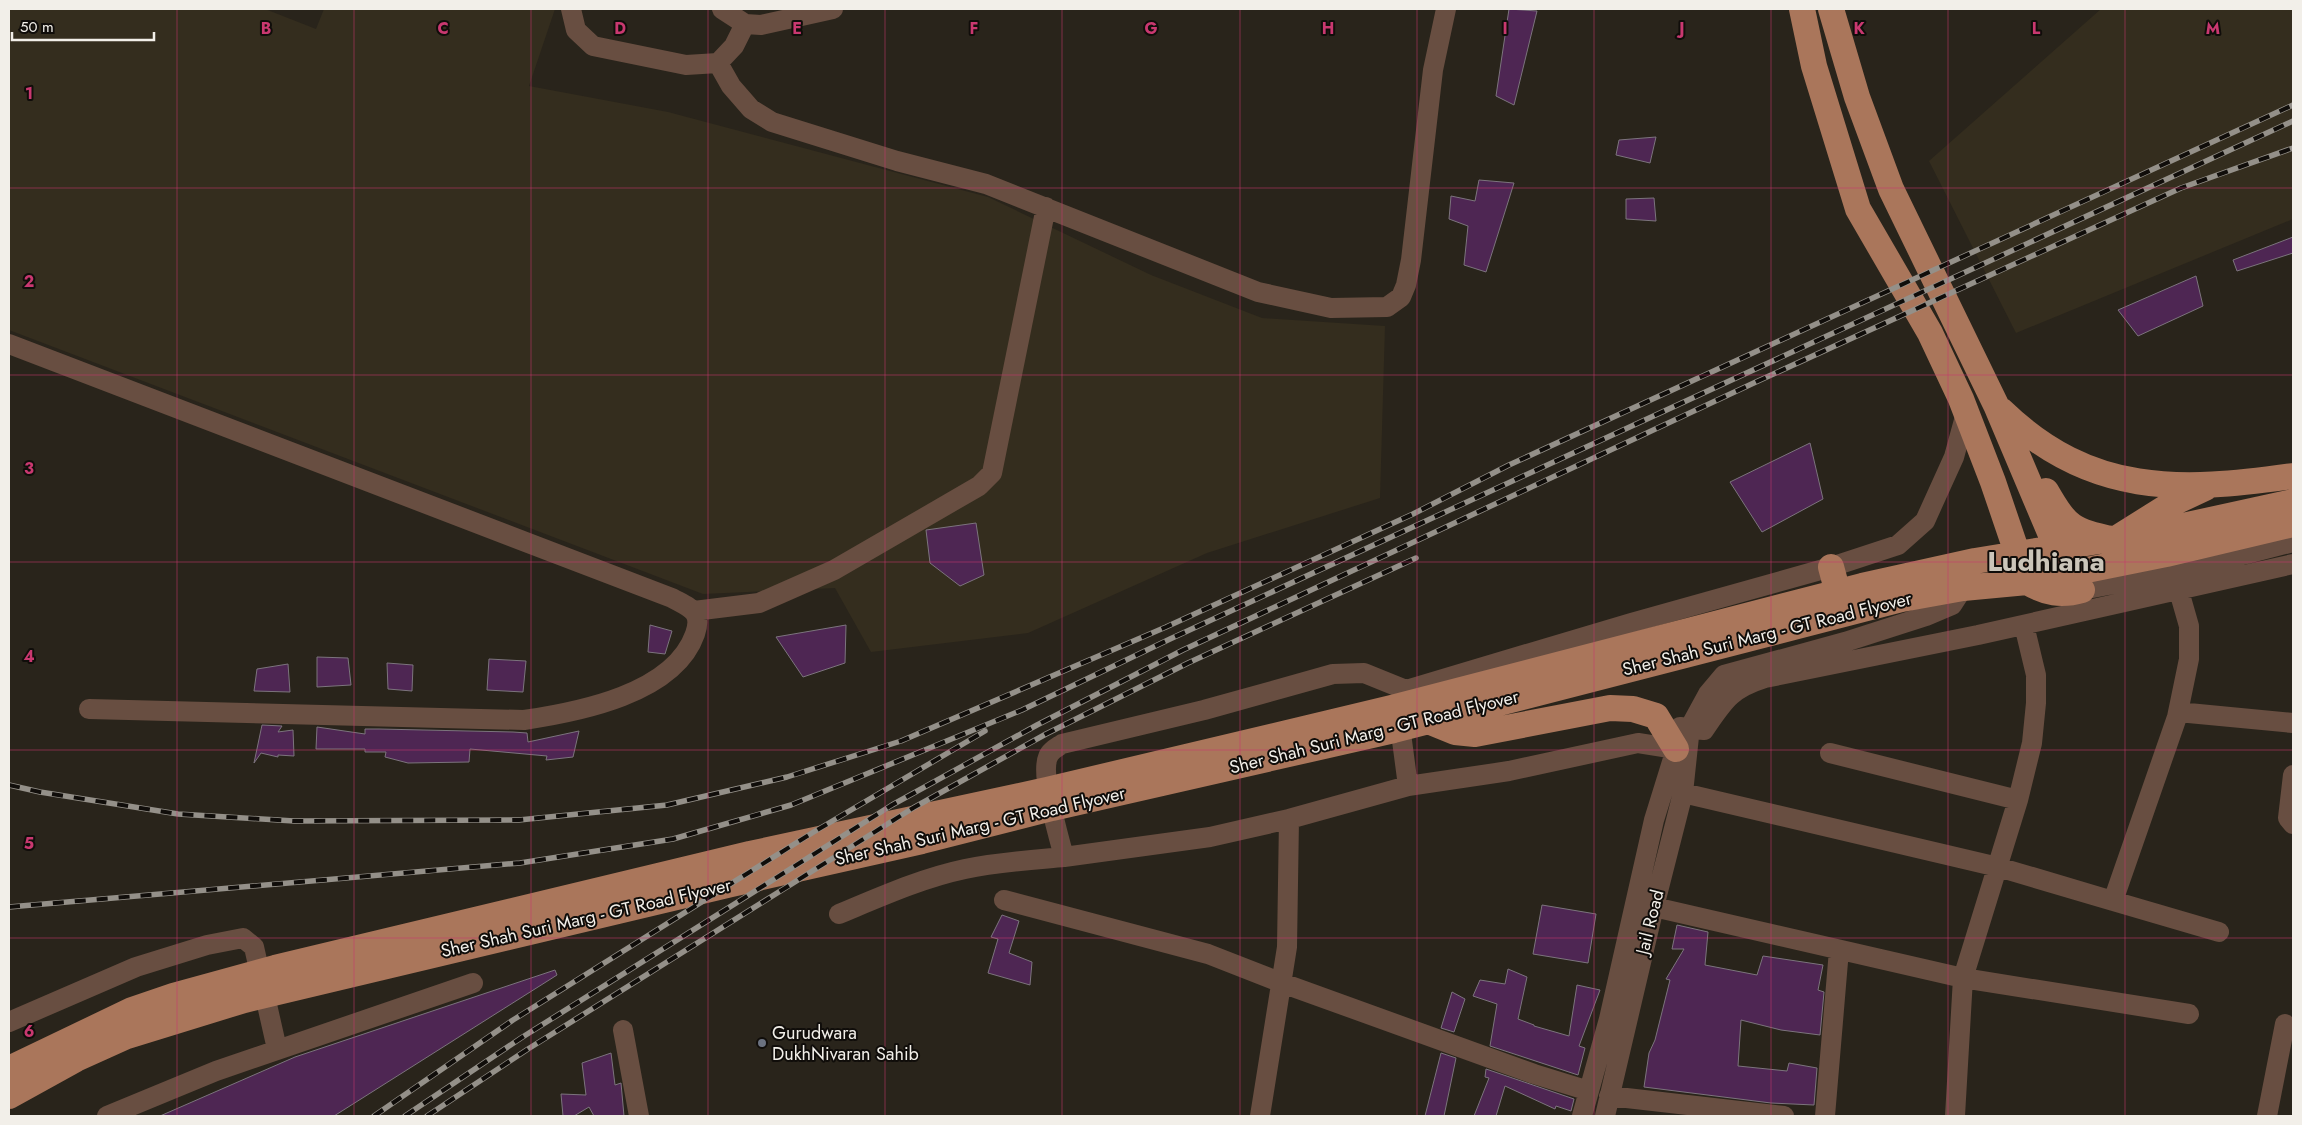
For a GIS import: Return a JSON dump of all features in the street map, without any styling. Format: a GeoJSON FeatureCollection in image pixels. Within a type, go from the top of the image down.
{"type":"FeatureCollection","features":[{"type":"Feature","properties":{"kind":"main road"},"geometry":{"type":"LineString","coordinates":[[1802,9],[1814,66],[1858,209],[1930,334],[1966,413],[1994,482],[2027,582],[2065,595],[2082,590]]}},
{"type":"Feature","properties":{"kind":"main road"},"geometry":{"type":"LineString","coordinates":[[1831,9],[1857,97],[1891,189],[1997,407],[2057,549]]}},
{"type":"Feature","properties":{"kind":"main road"},"geometry":{"type":"LineString","coordinates":[[1997,407],[2017,426],[2050,450],[2094,472],[2129,480],[2210,485],[2293,476]]}},
{"type":"Feature","properties":{"kind":"main road"},"geometry":{"type":"LineString","coordinates":[[1997,407],[2058,513],[2072,528],[2114,540],[2293,502]]}},
{"type":"Feature","properties":{"kind":"main road"},"geometry":{"type":"LineString","coordinates":[[2114,540],[2173,503],[2210,485]]}},
{"type":"Feature","properties":{"kind":"main road"},"geometry":{"type":"LineString","coordinates":[[2027,582],[2166,554],[2293,524]]}},
{"type":"Feature","properties":{"kind":"main road","name":"Sher Shah Suri Marg - GT Road Flyover"},"geometry":{"type":"LineString","coordinates":[[9,1069],[132,1010],[173,996],[275,968],[750,854],[1038,792],[1373,713],[1838,593],[1975,561],[2114,540]]}},
{"type":"Feature","properties":{"kind":"main road"},"geometry":{"type":"LineString","coordinates":[[1831,567],[1838,593]]}},
{"type":"Feature","properties":{"kind":"main road","name":"Sher Shah Suri Marg - GT Road Flyover"},"geometry":{"type":"LineString","coordinates":[[9,1096],[76,1059],[127,1036],[244,1000],[1428,721],[1902,599],[1963,588],[2027,582]]}},
{"type":"Feature","properties":{"kind":"main road"},"geometry":{"type":"LineString","coordinates":[[1428,721],[1454,732],[1475,734],[1610,708],[1633,709],[1656,716],[1670,738]]}},
{"type":"Feature","properties":{"kind":"street"},"geometry":{"type":"LineString","coordinates":[[571,9],[576,30],[593,46],[686,65],[718,63],[734,46],[745,24]]}},
{"type":"Feature","properties":{"kind":"street"},"geometry":{"type":"LineString","coordinates":[[722,9],[745,24],[772,23],[833,9]]}},
{"type":"Feature","properties":{"kind":"street"},"geometry":{"type":"LineString","coordinates":[[718,63],[731,86],[751,109],[772,122],[897,161],[986,184],[1183,264],[1258,292],[1331,308],[1386,307],[1401,297],[1412,260],[1433,70],[1446,9]]}},
{"type":"Feature","properties":{"kind":"street"},"geometry":{"type":"LineString","coordinates":[[694,611],[759,603],[834,570],[979,486],[992,473],[1046,207]]}},
{"type":"Feature","properties":{"kind":"street"},"geometry":{"type":"LineString","coordinates":[[9,344],[672,598],[694,611],[698,620],[692,641],[667,672],[628,693],[571,713],[524,720],[89,709]]}},
{"type":"Feature","properties":{"kind":"street"},"geometry":{"type":"LineString","coordinates":[[1401,697],[1622,625],[1831,567],[1898,545],[1925,521],[1954,457],[1966,413]]}},
{"type":"Feature","properties":{"kind":"street"},"geometry":{"type":"LineString","coordinates":[[2082,590],[2177,572],[2293,542]]}},
{"type":"Feature","properties":{"kind":"street"},"geometry":{"type":"LineString","coordinates":[[1690,727],[1704,730],[1733,692],[1749,683],[1765,678],[2024,625],[2293,564]]}},
{"type":"Feature","properties":{"kind":"street"},"geometry":{"type":"LineString","coordinates":[[839,914],[909,885],[964,869],[1013,861],[1064,857],[1210,837],[1289,819],[1408,786],[1509,771],[1638,743],[1670,738],[1690,727],[1708,694],[1724,675],[1845,642],[1918,619],[1952,605],[1963,588]]}},
{"type":"Feature","properties":{"kind":"street"},"geometry":{"type":"LineString","coordinates":[[2113,901],[2178,712],[2189,659],[2189,626],[2179,591]]}},
{"type":"Feature","properties":{"kind":"street"},"geometry":{"type":"LineString","coordinates":[[1956,1116],[1962,978],[2018,800],[2032,743],[2036,703],[2036,675],[2024,625]]}},
{"type":"Feature","properties":{"kind":"street"},"geometry":{"type":"LineString","coordinates":[[1064,857],[1054,819],[1045,766],[1048,756],[1062,744],[1204,710],[1334,674],[1364,673],[1401,697]]}},
{"type":"Feature","properties":{"kind":"street"},"geometry":{"type":"LineString","coordinates":[[1401,697],[1408,786]]}},
{"type":"Feature","properties":{"kind":"street"},"geometry":{"type":"LineString","coordinates":[[2178,712],[2293,723]]}},
{"type":"Feature","properties":{"kind":"street","name":"Jail Road"},"geometry":{"type":"LineString","coordinates":[[1604,1116],[1683,793],[1690,727]]}},
{"type":"Feature","properties":{"kind":"street","name":"Jail Road"},"geometry":{"type":"LineString","coordinates":[[1582,1116],[1609,1019],[1654,820],[1670,738]]}},
{"type":"Feature","properties":{"kind":"street"},"geometry":{"type":"LineString","coordinates":[[1830,753],[2018,800]]}},
{"type":"Feature","properties":{"kind":"street"},"geometry":{"type":"LineString","coordinates":[[2293,775],[2288,818],[2293,824]]}},
{"type":"Feature","properties":{"kind":"street"},"geometry":{"type":"LineString","coordinates":[[1683,793],[1998,867],[2220,932]]}},
{"type":"Feature","properties":{"kind":"street"},"geometry":{"type":"LineString","coordinates":[[1260,1116],[1282,984],[1286,946],[1289,819]]}},
{"type":"Feature","properties":{"kind":"street"},"geometry":{"type":"LineString","coordinates":[[1004,900],[1208,954],[1282,984],[1534,1074],[1589,1091]]}},
{"type":"Feature","properties":{"kind":"street"},"geometry":{"type":"LineString","coordinates":[[1654,906],[1962,978],[2189,1014]]}},
{"type":"Feature","properties":{"kind":"street"},"geometry":{"type":"LineString","coordinates":[[9,1022],[136,967],[207,945],[244,938],[254,947],[277,1049]]}},
{"type":"Feature","properties":{"kind":"street"},"geometry":{"type":"LineString","coordinates":[[1825,1116],[1839,950]]}},
{"type":"Feature","properties":{"kind":"street"},"geometry":{"type":"LineString","coordinates":[[107,1116],[216,1071],[473,983]]}},
{"type":"Feature","properties":{"kind":"street"},"geometry":{"type":"LineString","coordinates":[[2267,1116],[2285,1024]]}},
{"type":"Feature","properties":{"kind":"street"},"geometry":{"type":"LineString","coordinates":[[623,1030],[640,1116]]}},
{"type":"Feature","properties":{"kind":"street"},"geometry":{"type":"LineString","coordinates":[[1609,1096],[1784,1116]]}},
{"type":"Feature","properties":{"kind":"shaded area"},"geometry":{"type":"Polygon","coordinates":[[[9,9],[265,9],[316,29],[324,9],[555,9],[529,86],[668,112],[988,197],[1151,275],[1262,318],[1385,326],[1380,498],[1207,553],[1028,633],[871,652],[835,588],[703,594],[9,330],[9,9]]]}},
{"type":"Feature","properties":{"kind":"shaded area"},"geometry":{"type":"Polygon","coordinates":[[[2101,9],[2293,9],[2293,219],[2016,333],[1929,161],[2101,9]]]}},
{"type":"Feature","properties":{"kind":"building"},"geometry":{"type":"Polygon","coordinates":[[[1509,9],[1537,11],[1514,105],[1496,96],[1509,9]]]}},
{"type":"Feature","properties":{"kind":"building"},"geometry":{"type":"Polygon","coordinates":[[[1656,137],[1650,163],[1616,155],[1619,140],[1656,137]]]}},
{"type":"Feature","properties":{"kind":"building"},"geometry":{"type":"Polygon","coordinates":[[[1479,180],[1514,183],[1486,272],[1464,265],[1468,226],[1449,219],[1451,196],[1475,201],[1479,180]]]}},
{"type":"Feature","properties":{"kind":"building"},"geometry":{"type":"Polygon","coordinates":[[[1654,198],[1656,221],[1626,219],[1626,199],[1654,198]]]}},
{"type":"Feature","properties":{"kind":"building"},"geometry":{"type":"Polygon","coordinates":[[[2293,237],[2293,253],[2237,271],[2233,260],[2293,237]]]}},
{"type":"Feature","properties":{"kind":"building"},"geometry":{"type":"Polygon","coordinates":[[[2196,276],[2203,306],[2138,336],[2118,310],[2196,276]]]}},
{"type":"Feature","properties":{"kind":"building"},"geometry":{"type":"Polygon","coordinates":[[[1810,443],[1823,499],[1762,532],[1730,482],[1810,443]]]}},
{"type":"Feature","properties":{"kind":"building"},"geometry":{"type":"Polygon","coordinates":[[[976,523],[984,575],[960,586],[930,563],[926,530],[976,523]]]}},
{"type":"Feature","properties":{"kind":"building"},"geometry":{"type":"Polygon","coordinates":[[[650,625],[672,631],[665,654],[648,652],[650,625]]]}},
{"type":"Feature","properties":{"kind":"building"},"geometry":{"type":"Polygon","coordinates":[[[846,625],[845,663],[803,677],[776,637],[846,625]]]}},
{"type":"Feature","properties":{"kind":"building"},"geometry":{"type":"Polygon","coordinates":[[[317,657],[348,658],[351,685],[317,687],[317,657]]]}},
{"type":"Feature","properties":{"kind":"building"},"geometry":{"type":"Polygon","coordinates":[[[489,659],[526,661],[523,692],[487,690],[489,659]]]}},
{"type":"Feature","properties":{"kind":"building"},"geometry":{"type":"Polygon","coordinates":[[[387,663],[413,665],[412,691],[388,689],[387,663]]]}},
{"type":"Feature","properties":{"kind":"building"},"geometry":{"type":"Polygon","coordinates":[[[288,664],[290,692],[254,691],[257,669],[288,664]]]}},
{"type":"Feature","properties":{"kind":"building"},"geometry":{"type":"Polygon","coordinates":[[[262,725],[282,726],[278,732],[293,730],[294,756],[278,755],[278,757],[261,753],[254,763],[262,725]]]}},
{"type":"Feature","properties":{"kind":"building"},"geometry":{"type":"Polygon","coordinates":[[[317,727],[365,734],[365,729],[513,732],[527,733],[528,742],[579,731],[573,757],[546,760],[547,756],[470,749],[469,762],[408,763],[385,757],[386,752],[365,752],[365,749],[316,749],[317,727]]]}},
{"type":"Feature","properties":{"kind":"building"},"geometry":{"type":"Polygon","coordinates":[[[1542,905],[1596,914],[1588,963],[1533,954],[1542,905]]]}},
{"type":"Feature","properties":{"kind":"building"},"geometry":{"type":"Polygon","coordinates":[[[1002,915],[1019,921],[1009,953],[1032,962],[1030,985],[988,973],[998,939],[991,937],[1002,915]]]}},
{"type":"Feature","properties":{"kind":"building"},"geometry":{"type":"Polygon","coordinates":[[[1677,925],[1708,932],[1705,965],[1757,975],[1763,956],[1823,965],[1818,990],[1824,992],[1820,1035],[1781,1030],[1741,1020],[1738,1066],[1787,1071],[1789,1063],[1817,1068],[1814,1105],[1771,1103],[1644,1087],[1649,1053],[1655,1040],[1670,980],[1666,979],[1684,949],[1672,949],[1677,925]]]}},
{"type":"Feature","properties":{"kind":"building"},"geometry":{"type":"Polygon","coordinates":[[[1508,969],[1527,977],[1518,1019],[1534,1026],[1569,1036],[1577,985],[1600,990],[1579,1046],[1585,1048],[1578,1075],[1490,1046],[1497,1004],[1473,996],[1480,980],[1505,984],[1508,969]]]}},
{"type":"Feature","properties":{"kind":"building"},"geometry":{"type":"Polygon","coordinates":[[[555,970],[557,975],[334,1116],[160,1116],[295,1057],[555,970]]]}},
{"type":"Feature","properties":{"kind":"building"},"geometry":{"type":"Polygon","coordinates":[[[1452,992],[1465,999],[1454,1032],[1441,1028],[1452,992]]]}},
{"type":"Feature","properties":{"kind":"building"},"geometry":{"type":"Polygon","coordinates":[[[611,1053],[615,1085],[621,1083],[624,1116],[594,1116],[589,1107],[574,1116],[563,1116],[561,1094],[586,1095],[582,1063],[611,1053]]]}},
{"type":"Feature","properties":{"kind":"building"},"geometry":{"type":"Polygon","coordinates":[[[1441,1053],[1456,1058],[1444,1116],[1425,1116],[1441,1053]]]}},
{"type":"Feature","properties":{"kind":"building"},"geometry":{"type":"Polygon","coordinates":[[[1486,1069],[1574,1099],[1571,1111],[1556,1106],[1555,1109],[1505,1086],[1496,1116],[1474,1116],[1489,1078],[1485,1077],[1486,1069]]]}},
{"type":"Feature","properties":{"kind":"railway"},"geometry":{"type":"LineString","coordinates":[[9,785],[40,792],[178,814],[294,821],[519,820],[667,805],[787,777],[901,741],[1166,627],[1413,514],[1509,465],[2293,105]]}},
{"type":"Feature","properties":{"kind":"railway"},"geometry":{"type":"LineString","coordinates":[[9,907],[520,863],[673,839],[791,805],[1022,710],[1170,639],[2293,121]]}},
{"type":"Feature","properties":{"kind":"railway"},"geometry":{"type":"LineString","coordinates":[[405,1116],[521,1038],[892,805],[1037,725],[1183,650],[1758,381],[2181,188],[2293,148]]}},
{"type":"Feature","properties":{"kind":"railway"},"geometry":{"type":"LineString","coordinates":[[427,1116],[528,1049],[913,808],[1046,734],[1188,663],[1416,558]]}},
{"type":"Feature","properties":{"kind":"railway"},"geometry":{"type":"LineString","coordinates":[[374,1116],[513,1020],[812,833],[985,731]]}},
{"type":"Feature","properties":{"kind":"place","name":"Gurudwara DukhNivaran Sahib"},"geometry":{"type":"Point","coordinates":[762,1043]}},
{"type":"Feature","properties":{"kind":"district","name":"Ludhiana"},"geometry":{"type":"Point","coordinates":[2046,561]}}]}
